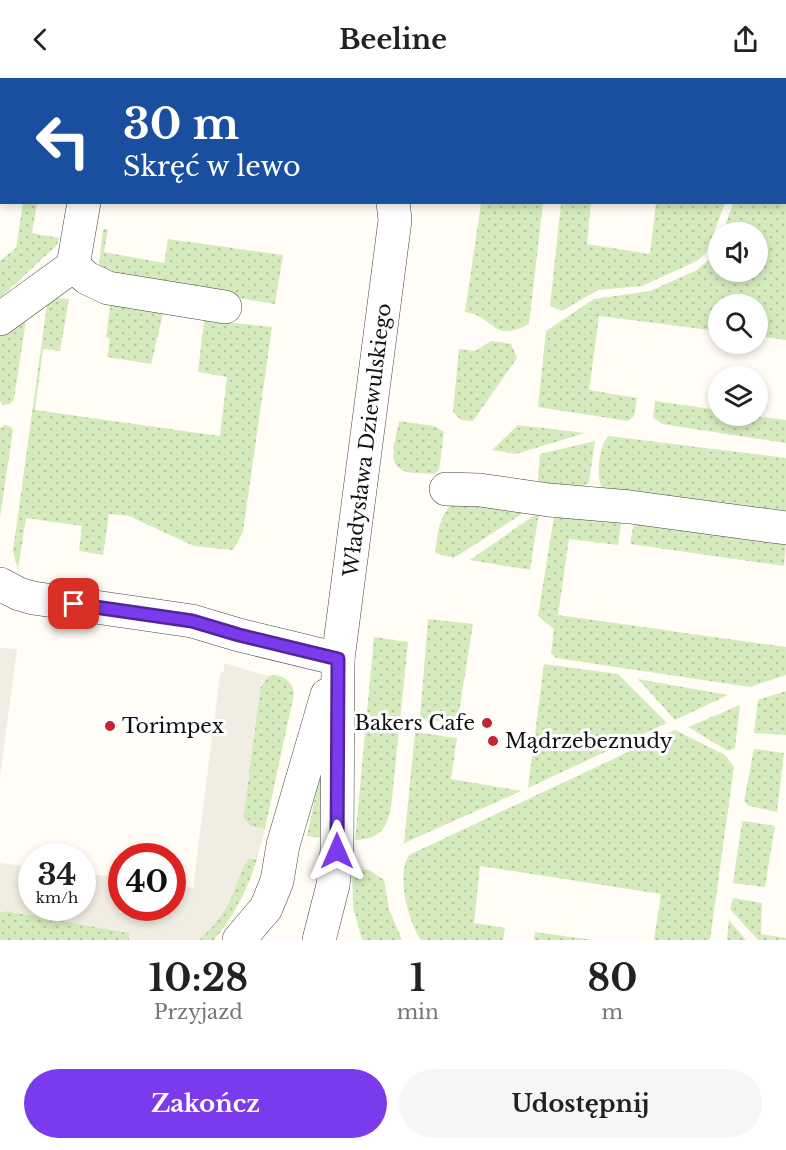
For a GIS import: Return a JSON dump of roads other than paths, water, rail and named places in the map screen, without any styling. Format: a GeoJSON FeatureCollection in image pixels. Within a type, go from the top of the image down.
{"type":"FeatureCollection","features":[{"type":"Feature","properties":{"kind":"street"},"geometry":{"type":"LineString","coordinates":[[0,319],[73,266],[84,204]]}},
{"type":"Feature","properties":{"kind":"street","name":"Władysława Dziewulskiego"},"geometry":{"type":"LineString","coordinates":[[319,940],[333,885],[337,851],[338,659],[397,208]]}},
{"type":"Feature","properties":{"kind":"street"},"geometry":{"type":"LineString","coordinates":[[73,266],[87,278],[108,288],[225,307]]}},
{"type":"Feature","properties":{"kind":"street"},"geometry":{"type":"LineString","coordinates":[[446,489],[480,490],[549,500],[630,507],[786,528]]}},
{"type":"Feature","properties":{"kind":"street"},"geometry":{"type":"LineString","coordinates":[[0,584],[33,598],[192,621],[338,659]]}},
{"type":"Feature","properties":{"kind":"street","name":"Władysława Dziewulskiego"},"geometry":{"type":"LineString","coordinates":[[245,939],[266,909],[277,881],[283,845],[338,659]]}},
{"type":"Feature","properties":{"kind":"place","name":"Bakers Cafe"},"geometry":{"type":"Point","coordinates":[487,723]}},
{"type":"Feature","properties":{"kind":"place","name":"Torimpex"},"geometry":{"type":"Point","coordinates":[110,726]}},
{"type":"Feature","properties":{"kind":"place","name":"Mądrzebeznudy"},"geometry":{"type":"Point","coordinates":[493,741]}}]}
